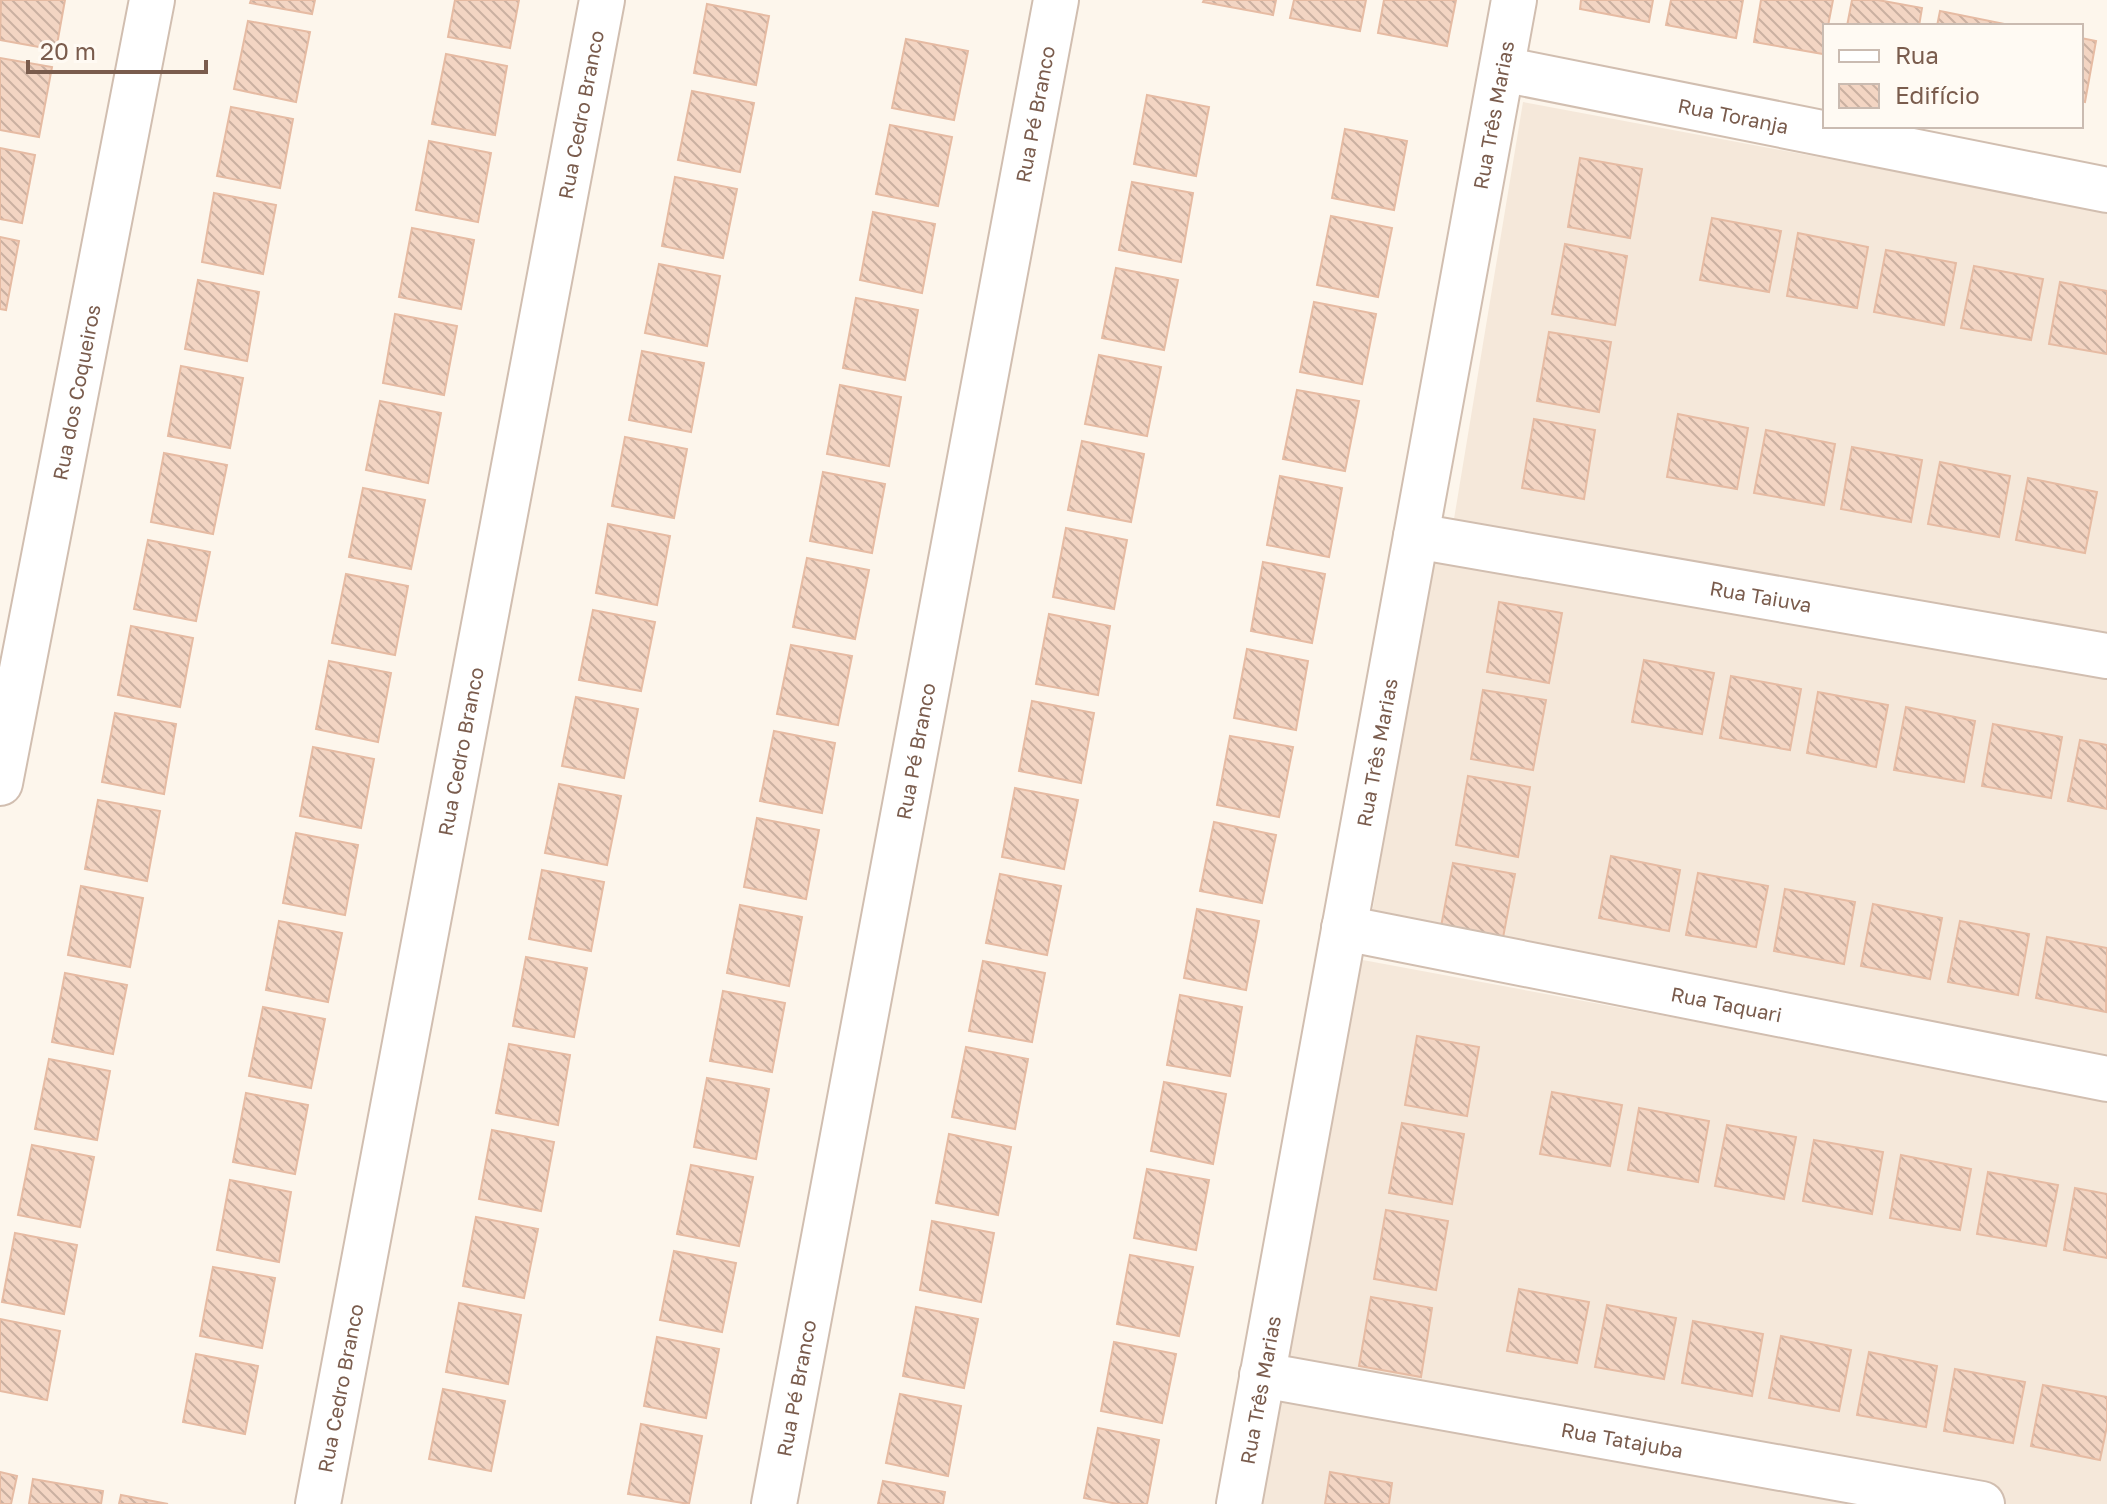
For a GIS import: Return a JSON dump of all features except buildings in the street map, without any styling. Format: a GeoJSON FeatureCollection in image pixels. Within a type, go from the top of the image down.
{"type":"FeatureCollection","features":[{"type":"Feature","properties":{"kind":"street","name":"Rua dos Coqueiros"},"geometry":{"type":"LineString","coordinates":[[0,783],[152,0]]}},
{"type":"Feature","properties":{"kind":"street","name":"Rua Cedro Branco"},"geometry":{"type":"LineString","coordinates":[[318,1504],[602,0]]}},
{"type":"Feature","properties":{"kind":"street","name":"Rua Pé Branco"},"geometry":{"type":"LineString","coordinates":[[774,1504],[1056,0]]}},
{"type":"Feature","properties":{"kind":"street","name":"Rua Três Marias"},"geometry":{"type":"LineString","coordinates":[[1239,1504],[1514,0]]}},
{"type":"Feature","properties":{"kind":"street","name":"Rua Toranja"},"geometry":{"type":"LineString","coordinates":[[1502,69],[2107,190]]}},
{"type":"Feature","properties":{"kind":"street","name":"Rua Taiuva"},"geometry":{"type":"LineString","coordinates":[[1416,536],[2107,656]]}},
{"type":"Feature","properties":{"kind":"street","name":"Rua Taquari"},"geometry":{"type":"LineString","coordinates":[[1344,928],[2107,1079]]}},
{"type":"Feature","properties":{"kind":"street","name":"Rua Tatajuba"},"geometry":{"type":"LineString","coordinates":[[1262,1375],[1982,1504]]}},
{"type":"Feature","properties":{"kind":"shaded area"},"geometry":{"type":"Polygon","coordinates":[[[1523,102],[2107,211],[2107,639],[1454,519],[1523,102]]]}},
{"type":"Feature","properties":{"kind":"shaded area"},"geometry":{"type":"Polygon","coordinates":[[[1436,527],[2107,652],[2107,1080],[1367,944],[1436,527]]]}},
{"type":"Feature","properties":{"kind":"shaded area"},"geometry":{"type":"Polygon","coordinates":[[[1352,958],[2107,1098],[2107,1504],[1985,1504],[1283,1375],[1352,958]]]}},
{"type":"Feature","properties":{"kind":"shaded area"},"geometry":{"type":"Polygon","coordinates":[[[1261,1395],[1848,1504],[1243,1504],[1261,1395]]]}}]}
